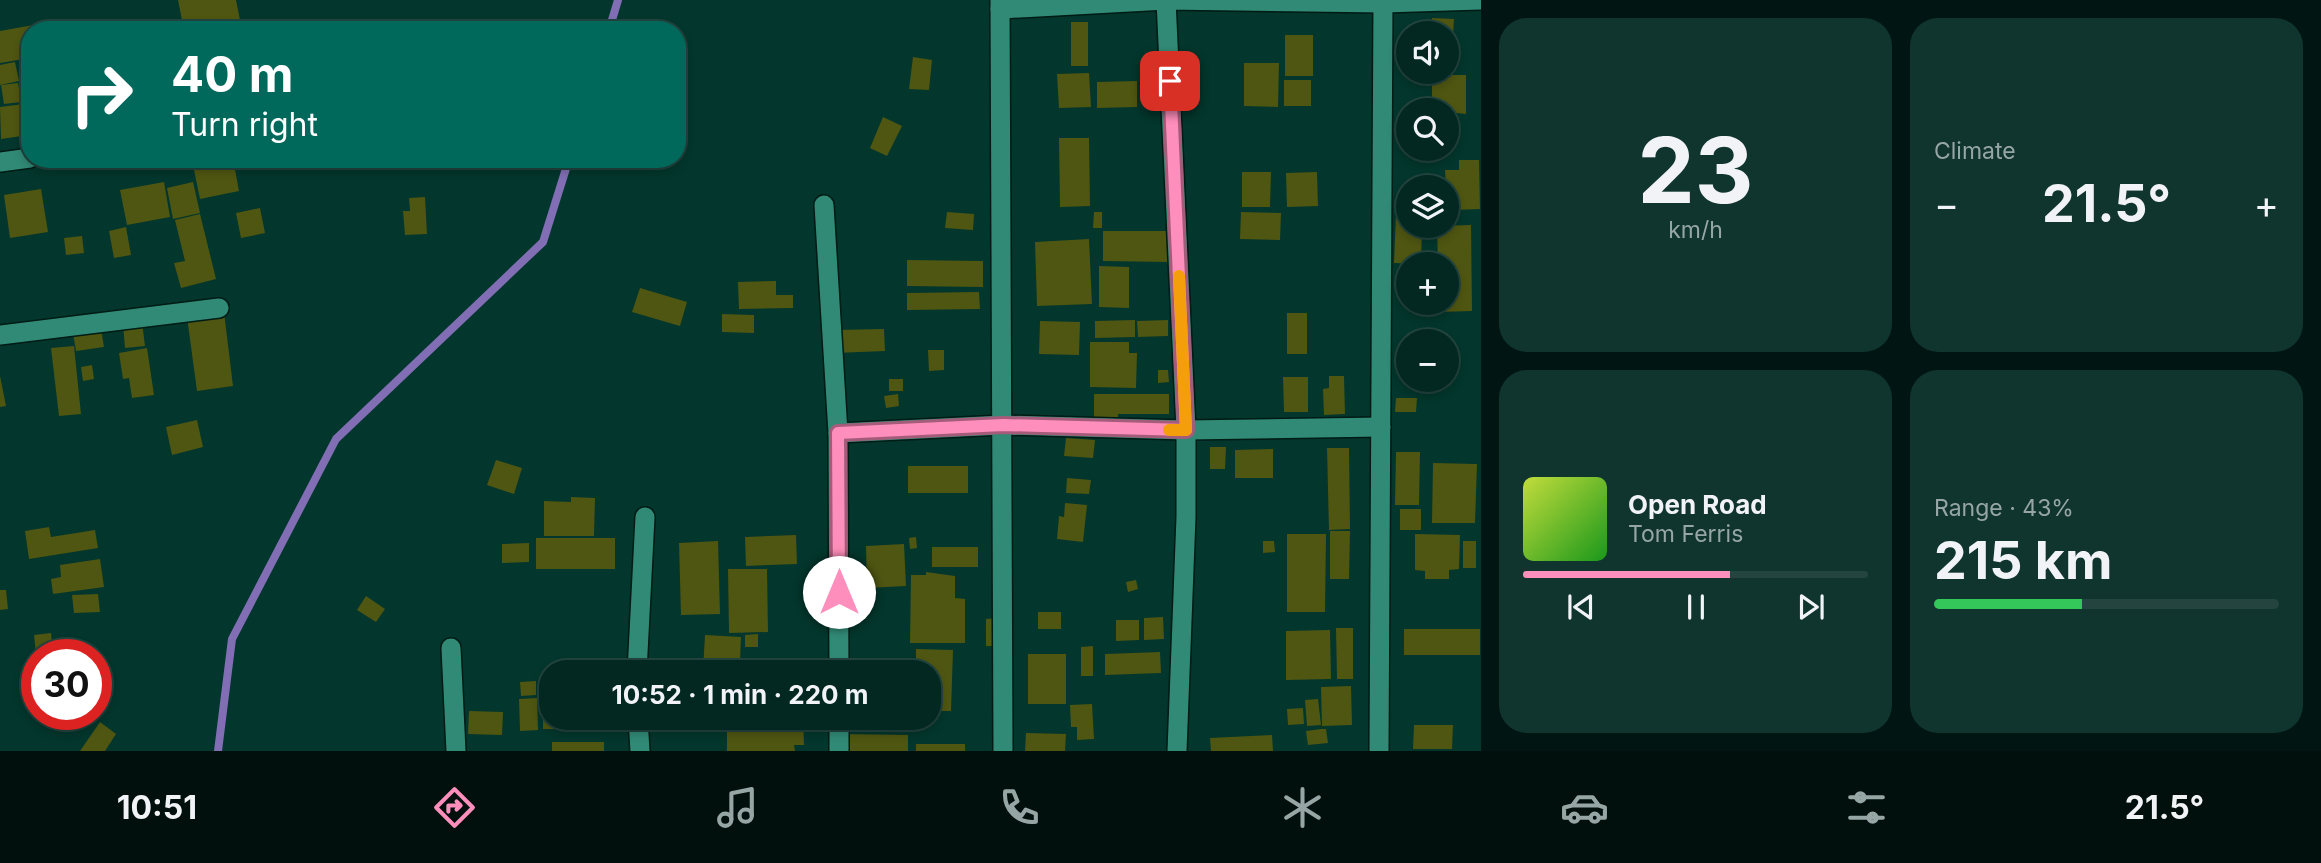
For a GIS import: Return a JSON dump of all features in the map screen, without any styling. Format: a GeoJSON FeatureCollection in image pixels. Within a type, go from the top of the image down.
{"type":"FeatureCollection","features":[{"type":"Feature","properties":{"kind":"street"},"geometry":{"type":"LineString","coordinates":[[1003,751],[1000,5],[1166,0],[1480,0]]}},
{"type":"Feature","properties":{"kind":"street"},"geometry":{"type":"LineString","coordinates":[[1166,0],[1186,430],[1186,517],[1177,751]]}},
{"type":"Feature","properties":{"kind":"street"},"geometry":{"type":"LineString","coordinates":[[1380,751],[1383,1]]}},
{"type":"Feature","properties":{"kind":"street"},"geometry":{"type":"LineString","coordinates":[[0,162],[21,159]]}},
{"type":"Feature","properties":{"kind":"street"},"geometry":{"type":"LineString","coordinates":[[824,205],[838,433],[839,660]]}},
{"type":"Feature","properties":{"kind":"street"},"geometry":{"type":"LineString","coordinates":[[0,335],[219,308]]}},
{"type":"Feature","properties":{"kind":"street"},"geometry":{"type":"LineString","coordinates":[[838,433],[1003,425],[1186,430],[1381,427]]}},
{"type":"Feature","properties":{"kind":"street"},"geometry":{"type":"LineString","coordinates":[[638,660],[645,517]]}},
{"type":"Feature","properties":{"kind":"street"},"geometry":{"type":"LineString","coordinates":[[451,648],[456,751]]}},
{"type":"Feature","properties":{"kind":"street"},"geometry":{"type":"LineString","coordinates":[[639,730],[640,751]]}},
{"type":"Feature","properties":{"kind":"street"},"geometry":{"type":"LineString","coordinates":[[839,730],[839,751]]}},
{"type":"Feature","properties":{"kind":"building"},"geometry":{"type":"Polygon","coordinates":[[[178,0],[236,0],[240,20],[234,21],[182,21],[178,0]]]}},
{"type":"Feature","properties":{"kind":"building"},"geometry":{"type":"Polygon","coordinates":[[[1432,18],[1454,19],[1454,21],[1432,21],[1432,18]]]}},
{"type":"Feature","properties":{"kind":"building"},"geometry":{"type":"Polygon","coordinates":[[[1071,22],[1088,22],[1088,66],[1071,66],[1071,22]]]}},
{"type":"Feature","properties":{"kind":"building"},"geometry":{"type":"Polygon","coordinates":[[[21,27],[21,60],[0,63],[0,31],[21,27]]]}},
{"type":"Feature","properties":{"kind":"building"},"geometry":{"type":"Polygon","coordinates":[[[1285,35],[1313,35],[1313,76],[1285,76],[1285,35]]]}},
{"type":"Feature","properties":{"kind":"building"},"geometry":{"type":"Polygon","coordinates":[[[913,57],[932,60],[929,90],[909,89],[913,57]]]}},
{"type":"Feature","properties":{"kind":"building"},"geometry":{"type":"Polygon","coordinates":[[[15,62],[19,81],[0,85],[0,65],[15,62]]]}},
{"type":"Feature","properties":{"kind":"building"},"geometry":{"type":"Polygon","coordinates":[[[1244,63],[1279,63],[1278,107],[1244,106],[1244,63]]]}},
{"type":"Feature","properties":{"kind":"building"},"geometry":{"type":"Polygon","coordinates":[[[1089,73],[1091,107],[1059,108],[1057,74],[1089,73]]]}},
{"type":"Feature","properties":{"kind":"building"},"geometry":{"type":"Polygon","coordinates":[[[1459,75],[1466,75],[1466,114],[1459,113],[1459,98],[1432,98],[1432,84],[1459,84],[1459,75]]]}},
{"type":"Feature","properties":{"kind":"building"},"geometry":{"type":"Polygon","coordinates":[[[1284,80],[1311,80],[1311,106],[1284,106],[1284,80]]]}},
{"type":"Feature","properties":{"kind":"building"},"geometry":{"type":"Polygon","coordinates":[[[1137,81],[1137,107],[1097,108],[1097,82],[1137,81]]]}},
{"type":"Feature","properties":{"kind":"building"},"geometry":{"type":"Polygon","coordinates":[[[18,83],[21,102],[4,104],[1,85],[18,83]]]}},
{"type":"Feature","properties":{"kind":"building"},"geometry":{"type":"Polygon","coordinates":[[[21,104],[21,136],[1,139],[0,107],[21,104]]]}},
{"type":"Feature","properties":{"kind":"building"},"geometry":{"type":"Polygon","coordinates":[[[883,117],[902,126],[887,156],[870,148],[883,117]]]}},
{"type":"Feature","properties":{"kind":"building"},"geometry":{"type":"Polygon","coordinates":[[[1059,138],[1089,138],[1090,206],[1060,207],[1059,138]]]}},
{"type":"Feature","properties":{"kind":"building"},"geometry":{"type":"Polygon","coordinates":[[[1479,160],[1480,209],[1459,210],[1459,175],[1445,175],[1445,170],[1459,170],[1459,161],[1479,160]]]}},
{"type":"Feature","properties":{"kind":"building"},"geometry":{"type":"Polygon","coordinates":[[[194,168],[235,168],[239,191],[200,199],[194,168]]]}},
{"type":"Feature","properties":{"kind":"building"},"geometry":{"type":"Polygon","coordinates":[[[1242,172],[1271,172],[1270,207],[1242,207],[1242,172]]]}},
{"type":"Feature","properties":{"kind":"building"},"geometry":{"type":"Polygon","coordinates":[[[1317,172],[1318,206],[1287,207],[1286,173],[1317,172]]]}},
{"type":"Feature","properties":{"kind":"building"},"geometry":{"type":"Polygon","coordinates":[[[164,182],[170,217],[127,225],[120,190],[164,182]]]}},
{"type":"Feature","properties":{"kind":"building"},"geometry":{"type":"Polygon","coordinates":[[[193,182],[200,213],[173,219],[167,188],[193,182]]]}},
{"type":"Feature","properties":{"kind":"building"},"geometry":{"type":"Polygon","coordinates":[[[41,189],[48,232],[10,238],[4,195],[41,189]]]}},
{"type":"Feature","properties":{"kind":"building"},"geometry":{"type":"Polygon","coordinates":[[[425,197],[427,234],[405,235],[403,211],[410,211],[409,198],[425,197]]]}},
{"type":"Feature","properties":{"kind":"building"},"geometry":{"type":"Polygon","coordinates":[[[260,208],[265,233],[241,238],[236,213],[260,208]]]}},
{"type":"Feature","properties":{"kind":"building"},"geometry":{"type":"Polygon","coordinates":[[[947,212],[974,214],[973,230],[945,228],[947,212]]]}},
{"type":"Feature","properties":{"kind":"building"},"geometry":{"type":"Polygon","coordinates":[[[1094,212],[1102,212],[1102,228],[1093,228],[1094,212]]]}},
{"type":"Feature","properties":{"kind":"building"},"geometry":{"type":"Polygon","coordinates":[[[1241,212],[1281,213],[1280,240],[1240,239],[1241,212]]]}},
{"type":"Feature","properties":{"kind":"building"},"geometry":{"type":"Polygon","coordinates":[[[200,214],[216,279],[181,288],[174,263],[185,261],[175,220],[200,214]]]}},
{"type":"Feature","properties":{"kind":"building"},"geometry":{"type":"Polygon","coordinates":[[[1396,215],[1396,238],[1422,238],[1421,252],[1396,252],[1394,263],[1396,215]]]}},
{"type":"Feature","properties":{"kind":"building"},"geometry":{"type":"Polygon","coordinates":[[[1459,225],[1471,225],[1472,311],[1459,311],[1459,252],[1438,252],[1437,238],[1459,238],[1459,225]]]}},
{"type":"Feature","properties":{"kind":"building"},"geometry":{"type":"Polygon","coordinates":[[[126,227],[131,255],[114,258],[109,231],[126,227]]]}},
{"type":"Feature","properties":{"kind":"building"},"geometry":{"type":"Polygon","coordinates":[[[1103,231],[1169,231],[1169,262],[1103,261],[1103,231]]]}},
{"type":"Feature","properties":{"kind":"building"},"geometry":{"type":"Polygon","coordinates":[[[82,236],[84,253],[66,255],[64,238],[82,236]]]}},
{"type":"Feature","properties":{"kind":"building"},"geometry":{"type":"Polygon","coordinates":[[[1089,239],[1092,304],[1037,306],[1035,242],[1089,239]]]}},
{"type":"Feature","properties":{"kind":"building"},"geometry":{"type":"Polygon","coordinates":[[[907,260],[983,261],[983,287],[907,286],[907,260]]]}},
{"type":"Feature","properties":{"kind":"building"},"geometry":{"type":"Polygon","coordinates":[[[1099,266],[1129,267],[1129,308],[1099,307],[1099,266]]]}},
{"type":"Feature","properties":{"kind":"building"},"geometry":{"type":"Polygon","coordinates":[[[776,281],[776,295],[793,295],[793,308],[739,309],[738,282],[776,281]]]}},
{"type":"Feature","properties":{"kind":"building"},"geometry":{"type":"Polygon","coordinates":[[[640,288],[687,302],[680,326],[632,312],[640,288]]]}},
{"type":"Feature","properties":{"kind":"building"},"geometry":{"type":"Polygon","coordinates":[[[979,292],[980,309],[907,310],[907,293],[979,292]]]}},
{"type":"Feature","properties":{"kind":"building"},"geometry":{"type":"Polygon","coordinates":[[[224,312],[233,386],[197,391],[187,317],[224,312]]]}},
{"type":"Feature","properties":{"kind":"building"},"geometry":{"type":"Polygon","coordinates":[[[1287,313],[1307,313],[1307,354],[1287,354],[1287,313]]]}},
{"type":"Feature","properties":{"kind":"building"},"geometry":{"type":"Polygon","coordinates":[[[722,314],[754,315],[754,333],[722,332],[722,314]]]}},
{"type":"Feature","properties":{"kind":"building"},"geometry":{"type":"Polygon","coordinates":[[[1135,320],[1135,337],[1095,338],[1095,321],[1135,320]]]}},
{"type":"Feature","properties":{"kind":"building"},"geometry":{"type":"Polygon","coordinates":[[[1168,320],[1168,336],[1138,337],[1137,321],[1168,320]]]}},
{"type":"Feature","properties":{"kind":"building"},"geometry":{"type":"Polygon","coordinates":[[[1040,321],[1080,322],[1079,355],[1039,354],[1040,321]]]}},
{"type":"Feature","properties":{"kind":"building"},"geometry":{"type":"Polygon","coordinates":[[[142,322],[145,346],[125,348],[123,324],[142,322]]]}},
{"type":"Feature","properties":{"kind":"building"},"geometry":{"type":"Polygon","coordinates":[[[101,329],[104,347],[76,351],[73,333],[101,329]]]}},
{"type":"Feature","properties":{"kind":"building"},"geometry":{"type":"Polygon","coordinates":[[[884,329],[885,351],[835,353],[835,330],[884,329]]]}},
{"type":"Feature","properties":{"kind":"building"},"geometry":{"type":"Polygon","coordinates":[[[1090,342],[1129,342],[1129,353],[1137,353],[1136,388],[1090,387],[1090,342]]]}},
{"type":"Feature","properties":{"kind":"building"},"geometry":{"type":"Polygon","coordinates":[[[74,346],[81,414],[59,416],[51,348],[74,346]]]}},
{"type":"Feature","properties":{"kind":"building"},"geometry":{"type":"Polygon","coordinates":[[[147,348],[154,395],[132,398],[129,378],[123,379],[119,353],[147,348]]]}},
{"type":"Feature","properties":{"kind":"building"},"geometry":{"type":"Polygon","coordinates":[[[928,350],[944,350],[944,370],[929,371],[928,350]]]}},
{"type":"Feature","properties":{"kind":"building"},"geometry":{"type":"Polygon","coordinates":[[[92,365],[94,379],[83,381],[81,367],[92,365]]]}},
{"type":"Feature","properties":{"kind":"building"},"geometry":{"type":"Polygon","coordinates":[[[1158,370],[1168,370],[1169,382],[1158,383],[1158,370]]]}},
{"type":"Feature","properties":{"kind":"building"},"geometry":{"type":"Polygon","coordinates":[[[0,376],[6,406],[0,407],[0,376]]]}},
{"type":"Feature","properties":{"kind":"building"},"geometry":{"type":"Polygon","coordinates":[[[1329,376],[1344,376],[1345,414],[1324,415],[1323,389],[1329,388],[1329,376]]]}},
{"type":"Feature","properties":{"kind":"building"},"geometry":{"type":"Polygon","coordinates":[[[1283,377],[1308,377],[1308,412],[1284,412],[1283,377]]]}},
{"type":"Feature","properties":{"kind":"building"},"geometry":{"type":"Polygon","coordinates":[[[889,379],[903,379],[903,391],[889,391],[889,379]]]}},
{"type":"Feature","properties":{"kind":"building"},"geometry":{"type":"Polygon","coordinates":[[[898,394],[899,406],[886,408],[884,396],[898,394]]]}},
{"type":"Feature","properties":{"kind":"building"},"geometry":{"type":"Polygon","coordinates":[[[1094,394],[1169,394],[1169,414],[1118,414],[1118,422],[1094,422],[1094,394]]]}},
{"type":"Feature","properties":{"kind":"building"},"geometry":{"type":"Polygon","coordinates":[[[1396,398],[1417,398],[1416,412],[1395,412],[1396,398]]]}},
{"type":"Feature","properties":{"kind":"building"},"geometry":{"type":"Polygon","coordinates":[[[197,420],[203,447],[172,455],[166,427],[197,420]]]}},
{"type":"Feature","properties":{"kind":"building"},"geometry":{"type":"Polygon","coordinates":[[[1066,438],[1095,440],[1093,458],[1064,456],[1066,438]]]}},
{"type":"Feature","properties":{"kind":"building"},"geometry":{"type":"Polygon","coordinates":[[[1210,447],[1226,447],[1225,469],[1210,469],[1210,447]]]}},
{"type":"Feature","properties":{"kind":"building"},"geometry":{"type":"Polygon","coordinates":[[[1327,448],[1349,448],[1350,529],[1329,530],[1327,448]]]}},
{"type":"Feature","properties":{"kind":"building"},"geometry":{"type":"Polygon","coordinates":[[[1273,449],[1273,478],[1235,478],[1235,450],[1273,449]]]}},
{"type":"Feature","properties":{"kind":"building"},"geometry":{"type":"Polygon","coordinates":[[[1396,452],[1420,452],[1419,505],[1395,505],[1396,452]]]}},
{"type":"Feature","properties":{"kind":"building"},"geometry":{"type":"Polygon","coordinates":[[[496,460],[522,468],[514,494],[487,485],[496,460]]]}},
{"type":"Feature","properties":{"kind":"building"},"geometry":{"type":"Polygon","coordinates":[[[1433,463],[1477,464],[1475,523],[1432,523],[1433,463]]]}},
{"type":"Feature","properties":{"kind":"building"},"geometry":{"type":"Polygon","coordinates":[[[908,466],[968,466],[968,493],[908,493],[908,466]]]}},
{"type":"Feature","properties":{"kind":"building"},"geometry":{"type":"Polygon","coordinates":[[[1067,478],[1091,480],[1089,494],[1066,493],[1067,478]]]}},
{"type":"Feature","properties":{"kind":"building"},"geometry":{"type":"Polygon","coordinates":[[[571,497],[595,498],[594,536],[544,536],[544,501],[571,502],[571,497]]]}},
{"type":"Feature","properties":{"kind":"building"},"geometry":{"type":"Polygon","coordinates":[[[1065,503],[1087,505],[1083,542],[1057,539],[1059,516],[1064,517],[1065,503]]]}},
{"type":"Feature","properties":{"kind":"building"},"geometry":{"type":"Polygon","coordinates":[[[1400,509],[1421,509],[1421,530],[1400,530],[1400,509]]]}},
{"type":"Feature","properties":{"kind":"building"},"geometry":{"type":"Polygon","coordinates":[[[49,527],[51,537],[95,530],[98,548],[29,559],[25,531],[49,527]]]}},
{"type":"Feature","properties":{"kind":"building"},"geometry":{"type":"Polygon","coordinates":[[[1330,531],[1350,531],[1349,579],[1330,579],[1330,531]]]}},
{"type":"Feature","properties":{"kind":"building"},"geometry":{"type":"Polygon","coordinates":[[[1287,534],[1326,534],[1325,612],[1287,612],[1287,534]]]}},
{"type":"Feature","properties":{"kind":"building"},"geometry":{"type":"Polygon","coordinates":[[[1415,534],[1460,535],[1459,569],[1449,570],[1449,579],[1425,579],[1425,571],[1415,570],[1415,534]]]}},
{"type":"Feature","properties":{"kind":"building"},"geometry":{"type":"Polygon","coordinates":[[[796,535],[797,564],[746,566],[745,537],[796,535]]]}},
{"type":"Feature","properties":{"kind":"building"},"geometry":{"type":"Polygon","coordinates":[[[916,537],[917,548],[910,549],[909,538],[916,537]]]}},
{"type":"Feature","properties":{"kind":"building"},"geometry":{"type":"Polygon","coordinates":[[[536,538],[615,538],[615,569],[536,569],[536,538]]]}},
{"type":"Feature","properties":{"kind":"building"},"geometry":{"type":"Polygon","coordinates":[[[718,541],[720,614],[681,615],[679,543],[718,541]]]}},
{"type":"Feature","properties":{"kind":"building"},"geometry":{"type":"Polygon","coordinates":[[[1263,541],[1274,541],[1275,552],[1263,553],[1263,541]]]}},
{"type":"Feature","properties":{"kind":"building"},"geometry":{"type":"Polygon","coordinates":[[[1463,541],[1476,541],[1476,568],[1463,568],[1463,541]]]}},
{"type":"Feature","properties":{"kind":"building"},"geometry":{"type":"Polygon","coordinates":[[[529,543],[529,562],[502,563],[502,544],[529,543]]]}},
{"type":"Feature","properties":{"kind":"building"},"geometry":{"type":"Polygon","coordinates":[[[904,544],[906,586],[867,588],[866,546],[904,544]]]}},
{"type":"Feature","properties":{"kind":"building"},"geometry":{"type":"Polygon","coordinates":[[[932,547],[978,547],[978,567],[932,567],[932,547]]]}},
{"type":"Feature","properties":{"kind":"building"},"geometry":{"type":"Polygon","coordinates":[[[100,559],[104,587],[53,594],[51,579],[61,577],[60,565],[100,559]]]}},
{"type":"Feature","properties":{"kind":"building"},"geometry":{"type":"Polygon","coordinates":[[[728,569],[767,569],[768,632],[729,633],[728,569]]]}},
{"type":"Feature","properties":{"kind":"building"},"geometry":{"type":"Polygon","coordinates":[[[926,572],[955,576],[955,598],[965,599],[965,643],[910,643],[911,575],[926,575],[926,572]]]}},
{"type":"Feature","properties":{"kind":"building"},"geometry":{"type":"Polygon","coordinates":[[[1136,580],[1138,589],[1128,592],[1126,582],[1136,580]]]}},
{"type":"Feature","properties":{"kind":"building"},"geometry":{"type":"Polygon","coordinates":[[[0,590],[6,590],[8,609],[0,610],[0,590]]]}},
{"type":"Feature","properties":{"kind":"building"},"geometry":{"type":"Polygon","coordinates":[[[98,594],[100,612],[74,613],[72,595],[98,594]]]}},
{"type":"Feature","properties":{"kind":"building"},"geometry":{"type":"Polygon","coordinates":[[[366,596],[385,609],[376,622],[357,610],[366,596]]]}},
{"type":"Feature","properties":{"kind":"building"},"geometry":{"type":"Polygon","coordinates":[[[1038,612],[1061,612],[1061,629],[1038,629],[1038,612]]]}},
{"type":"Feature","properties":{"kind":"building"},"geometry":{"type":"Polygon","coordinates":[[[1163,617],[1164,639],[1144,640],[1144,618],[1163,617]]]}},
{"type":"Feature","properties":{"kind":"building"},"geometry":{"type":"Polygon","coordinates":[[[998,618],[998,646],[986,646],[986,619],[998,618]]]}},
{"type":"Feature","properties":{"kind":"building"},"geometry":{"type":"Polygon","coordinates":[[[1116,620],[1139,620],[1139,640],[1116,641],[1116,620]]]}},
{"type":"Feature","properties":{"kind":"building"},"geometry":{"type":"Polygon","coordinates":[[[1336,628],[1353,628],[1353,679],[1337,679],[1336,628]]]}},
{"type":"Feature","properties":{"kind":"building"},"geometry":{"type":"Polygon","coordinates":[[[1404,629],[1480,629],[1480,655],[1404,655],[1404,629]]]}},
{"type":"Feature","properties":{"kind":"building"},"geometry":{"type":"Polygon","coordinates":[[[1330,630],[1331,679],[1286,680],[1286,631],[1330,630]]]}},
{"type":"Feature","properties":{"kind":"building"},"geometry":{"type":"Polygon","coordinates":[[[51,633],[52,639],[34,639],[34,635],[51,633]]]}},
{"type":"Feature","properties":{"kind":"building"},"geometry":{"type":"Polygon","coordinates":[[[758,634],[758,647],[745,647],[745,635],[758,634]]]}},
{"type":"Feature","properties":{"kind":"building"},"geometry":{"type":"Polygon","coordinates":[[[705,635],[741,637],[740,660],[704,660],[705,635]]]}},
{"type":"Feature","properties":{"kind":"building"},"geometry":{"type":"Polygon","coordinates":[[[1093,646],[1093,676],[1081,676],[1081,647],[1093,646]]]}},
{"type":"Feature","properties":{"kind":"building"},"geometry":{"type":"Polygon","coordinates":[[[916,649],[953,650],[951,711],[941,711],[941,660],[916,660],[916,649]]]}},
{"type":"Feature","properties":{"kind":"building"},"geometry":{"type":"Polygon","coordinates":[[[1160,652],[1161,673],[1105,675],[1105,654],[1160,652]]]}},
{"type":"Feature","properties":{"kind":"building"},"geometry":{"type":"Polygon","coordinates":[[[1028,654],[1066,654],[1066,704],[1028,704],[1028,654]]]}},
{"type":"Feature","properties":{"kind":"building"},"geometry":{"type":"Polygon","coordinates":[[[536,681],[536,695],[521,696],[520,682],[536,681]]]}},
{"type":"Feature","properties":{"kind":"building"},"geometry":{"type":"Polygon","coordinates":[[[1351,686],[1352,725],[1322,726],[1321,687],[1351,686]]]}},
{"type":"Feature","properties":{"kind":"building"},"geometry":{"type":"Polygon","coordinates":[[[537,698],[538,730],[520,731],[519,699],[537,698]]]}},
{"type":"Feature","properties":{"kind":"building"},"geometry":{"type":"Polygon","coordinates":[[[1318,699],[1321,725],[1307,726],[1305,700],[1318,699]]]}},
{"type":"Feature","properties":{"kind":"building"},"geometry":{"type":"Polygon","coordinates":[[[1092,704],[1094,739],[1077,740],[1077,727],[1071,727],[1070,705],[1092,704]]]}},
{"type":"Feature","properties":{"kind":"building"},"geometry":{"type":"Polygon","coordinates":[[[1303,708],[1304,724],[1288,725],[1287,709],[1303,708]]]}},
{"type":"Feature","properties":{"kind":"building"},"geometry":{"type":"Polygon","coordinates":[[[469,711],[503,712],[502,735],[468,734],[469,711]]]}},
{"type":"Feature","properties":{"kind":"building"},"geometry":{"type":"Polygon","coordinates":[[[1414,725],[1453,725],[1452,749],[1413,749],[1414,725]]]}},
{"type":"Feature","properties":{"kind":"building"},"geometry":{"type":"Polygon","coordinates":[[[1326,729],[1328,743],[1308,745],[1306,731],[1326,729]]]}},
{"type":"Feature","properties":{"kind":"building"},"geometry":{"type":"Polygon","coordinates":[[[94,730],[111,730],[116,734],[105,751],[80,751],[94,730]]]}},
{"type":"Feature","properties":{"kind":"building"},"geometry":{"type":"Polygon","coordinates":[[[803,730],[804,745],[794,745],[795,751],[727,751],[727,732],[803,730]]]}},
{"type":"Feature","properties":{"kind":"building"},"geometry":{"type":"Polygon","coordinates":[[[1026,733],[1066,734],[1065,751],[1025,751],[1026,733]]]}},
{"type":"Feature","properties":{"kind":"building"},"geometry":{"type":"Polygon","coordinates":[[[843,734],[908,735],[908,751],[843,751],[843,734]]]}},
{"type":"Feature","properties":{"kind":"building"},"geometry":{"type":"Polygon","coordinates":[[[1272,735],[1273,751],[1211,751],[1210,738],[1272,735]]]}},
{"type":"Feature","properties":{"kind":"building"},"geometry":{"type":"Polygon","coordinates":[[[552,742],[604,742],[604,751],[552,751],[552,742]]]}},
{"type":"Feature","properties":{"kind":"building"},"geometry":{"type":"Polygon","coordinates":[[[916,744],[965,744],[965,751],[916,751],[916,744]]]}},
{"type":"Feature","properties":{"kind":"waterway"},"geometry":{"type":"LineString","coordinates":[[612,21],[618,0]]}},
{"type":"Feature","properties":{"kind":"waterway"},"geometry":{"type":"LineString","coordinates":[[218,751],[232,639],[336,439],[543,242],[566,168]]}},
{"type":"Feature","properties":{"kind":"slow traffic"},"geometry":{"type":"LineString","coordinates":[[1169,430],[1186,430],[1179,276]]}},
{"type":"Feature","properties":{"kind":"route"},"geometry":{"type":"LineString","coordinates":[[839,592],[838,433],[1003,425],[1186,430],[1170,81]]}}]}
